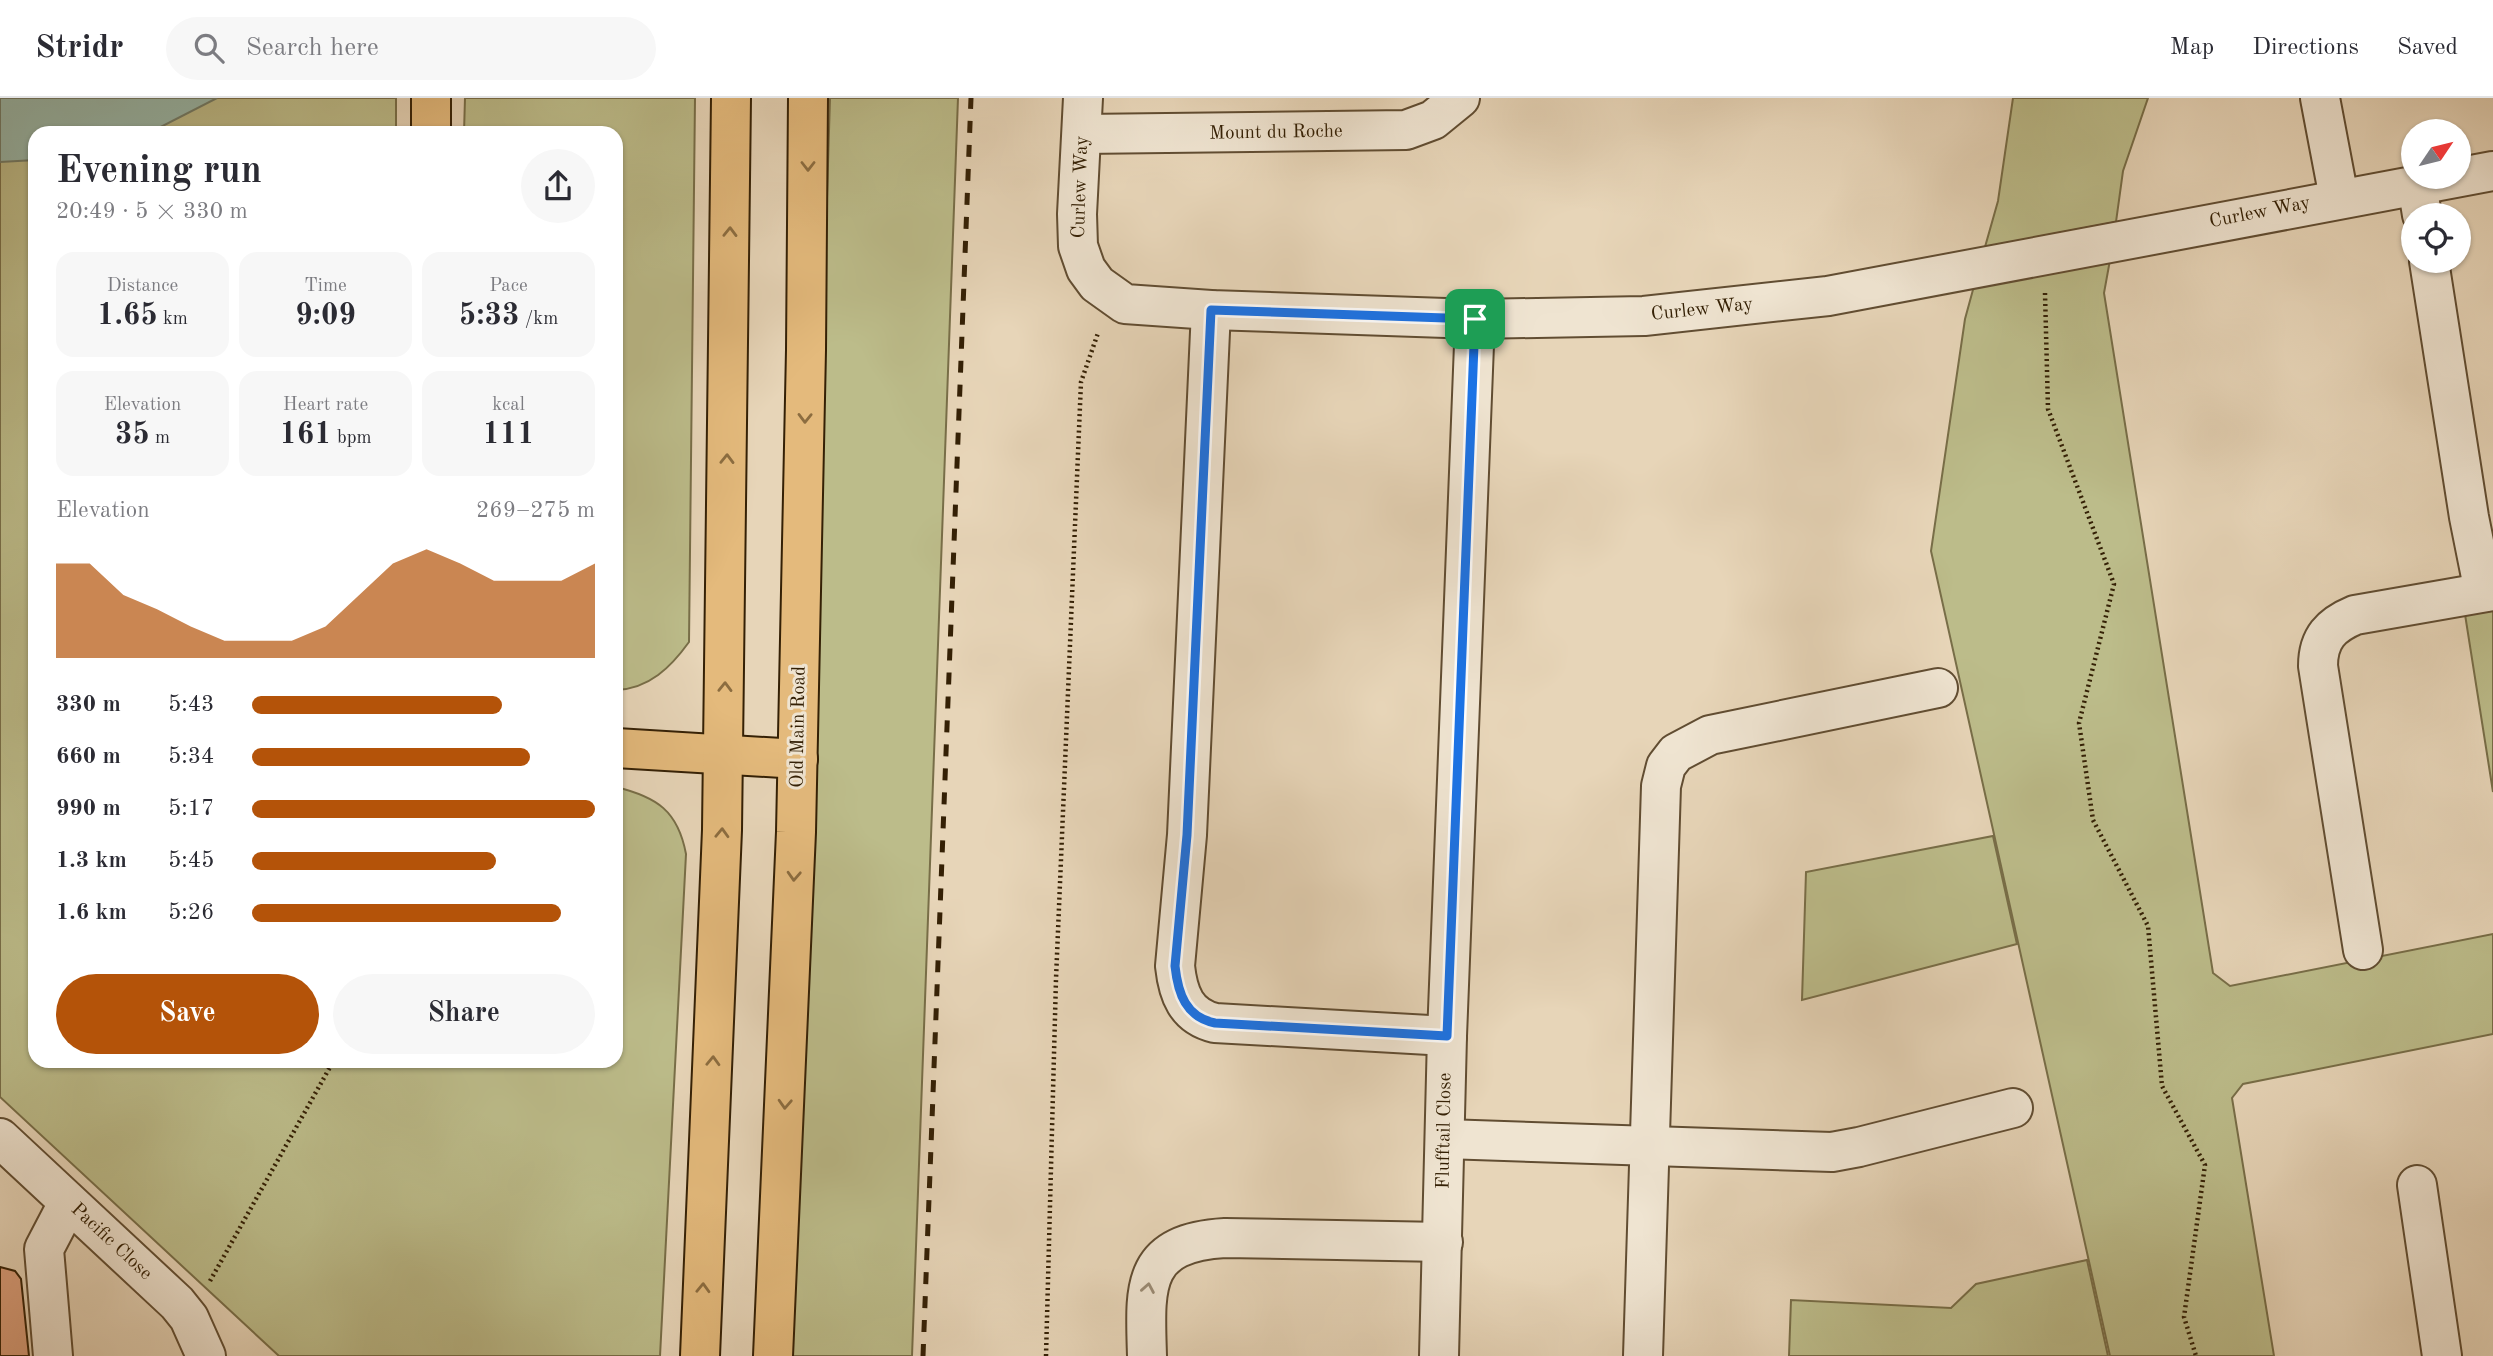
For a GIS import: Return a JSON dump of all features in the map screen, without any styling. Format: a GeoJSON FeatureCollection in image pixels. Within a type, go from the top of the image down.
{"type":"FeatureCollection","features":[{"type":"Feature","properties":{"kind":"main road"},"geometry":{"type":"LineString","coordinates":[[431,98],[431,126]]}},
{"type":"Feature","properties":{"kind":"main road"},"geometry":{"type":"LineString","coordinates":[[700,1356],[724,755],[731,98]]}},
{"type":"Feature","properties":{"kind":"main road","name":"Old Main Road"},"geometry":{"type":"LineString","coordinates":[[773,1356],[798,759],[808,98]]}},
{"type":"Feature","properties":{"kind":"main road"},"geometry":{"type":"LineString","coordinates":[[623,748],[798,759]]}},
{"type":"Feature","properties":{"kind":"street","name":"Mount du Roche"},"geometry":{"type":"LineString","coordinates":[[1083,116],[1406,130],[1433,120],[1460,98]]}},
{"type":"Feature","properties":{"kind":"street"},"geometry":{"type":"LineString","coordinates":[[2320,98],[2339,198]]}},
{"type":"Feature","properties":{"kind":"street","name":"Curlew Way"},"geometry":{"type":"LineString","coordinates":[[1083,116],[1077,214],[1078,246],[1086,268],[1097,284],[1125,304],[1211,310],[1475,319],[1644,316],[1728,308],[1828,296],[2339,198],[2419,200],[2493,171]]}},
{"type":"Feature","properties":{"kind":"street"},"geometry":{"type":"LineString","coordinates":[[2363,950],[2318,666],[2323,638],[2337,623],[2356,615],[2489,592],[2469,517],[2431,273]]}},
{"type":"Feature","properties":{"kind":"street"},"geometry":{"type":"LineString","coordinates":[[1211,310],[1187,835],[1175,966],[1177,985],[1189,1010],[1198,1017],[1215,1023],[1447,1036]]}},
{"type":"Feature","properties":{"kind":"street","name":"Flufftail Close"},"geometry":{"type":"LineString","coordinates":[[1439,1356],[1447,1036],[1475,319]]}},
{"type":"Feature","properties":{"kind":"street"},"geometry":{"type":"LineString","coordinates":[[1643,1356],[1661,786],[1666,766],[1676,753],[1710,735],[1938,688]]}},
{"type":"Feature","properties":{"kind":"street"},"geometry":{"type":"LineString","coordinates":[[1445,1139],[1832,1152],[2013,1108]]}},
{"type":"Feature","properties":{"kind":"street","name":"Pacific Close"},"geometry":{"type":"LineString","coordinates":[[0,1139],[177,1303],[189,1318],[206,1356]]}},
{"type":"Feature","properties":{"kind":"street"},"geometry":{"type":"LineString","coordinates":[[2417,1185],[2442,1356]]}},
{"type":"Feature","properties":{"kind":"street"},"geometry":{"type":"LineString","coordinates":[[53,1356],[44,1249],[68,1203]]}},
{"type":"Feature","properties":{"kind":"street"},"geometry":{"type":"LineString","coordinates":[[1147,1356],[1147,1282],[1155,1267],[1179,1247],[1199,1239],[1443,1242]]}},
{"type":"Feature","properties":{"kind":"path"},"geometry":{"type":"LineString","coordinates":[[2042,254],[2048,408],[2114,584],[2079,723],[2093,820],[2148,926],[2162,1086],[2205,1165],[2184,1317],[2196,1356]]}},
{"type":"Feature","properties":{"kind":"path"},"geometry":{"type":"LineString","coordinates":[[1046,1356],[1056,979],[1082,382],[1111,295]]}},
{"type":"Feature","properties":{"kind":"path"},"geometry":{"type":"LineString","coordinates":[[189,1318],[330,1068]]}},
{"type":"Feature","properties":{"kind":"green space"},"geometry":{"type":"Polygon","coordinates":[[[0,98],[396,98],[396,126],[28,126],[28,1068],[623,1068],[623,789],[654,801],[671,817],[686,854],[660,1356],[279,1356],[0,1097],[0,98]]]}},
{"type":"Feature","properties":{"kind":"green space"},"geometry":{"type":"Polygon","coordinates":[[[465,98],[695,98],[689,642],[667,668],[639,686],[623,689],[623,126],[464,126],[465,98]]]}},
{"type":"Feature","properties":{"kind":"green space"},"geometry":{"type":"Polygon","coordinates":[[[830,98],[958,98],[912,1356],[792,1356],[830,98]]]}},
{"type":"Feature","properties":{"kind":"green space"},"geometry":{"type":"Polygon","coordinates":[[[2013,98],[2148,98],[2123,171],[2116,222],[1985,247],[1998,201],[2013,98]]]}},
{"type":"Feature","properties":{"kind":"green space"},"geometry":{"type":"Polygon","coordinates":[[[2110,260],[2104,293],[2213,973],[2230,986],[2493,934],[2493,1034],[2243,1084],[2232,1098],[2274,1356],[2110,1356],[1931,551],[1965,319],[1974,286],[2110,260]]]}},
{"type":"Feature","properties":{"kind":"green space"},"geometry":{"type":"Polygon","coordinates":[[[2493,603],[2493,792],[2464,608],[2493,603]]]}},
{"type":"Feature","properties":{"kind":"green space"},"geometry":{"type":"Polygon","coordinates":[[[1993,836],[2017,944],[1802,1000],[1806,872],[1993,836]]]}},
{"type":"Feature","properties":{"kind":"green space"},"geometry":{"type":"Polygon","coordinates":[[[2087,1260],[2108,1356],[1789,1356],[1791,1300],[1951,1308],[1976,1284],[2087,1260]]]}},
{"type":"Feature","properties":{"kind":"water"},"geometry":{"type":"Polygon","coordinates":[[[0,98],[217,98],[163,126],[28,126],[28,160],[0,162],[0,98]]]}},
{"type":"Feature","properties":{"kind":"building"},"geometry":{"type":"Polygon","coordinates":[[[0,1267],[15,1271],[21,1279],[29,1356],[0,1356],[0,1267]]]}},
{"type":"Feature","properties":{"kind":"railway"},"geometry":{"type":"LineString","coordinates":[[923,1356],[971,98]]}},
{"type":"Feature","properties":{"kind":"route"},"geometry":{"type":"LineString","coordinates":[[1211,310],[1475,319],[1447,1036],[1207,1021],[1189,1010],[1183,1000],[1177,985],[1175,966],[1187,835],[1211,310]]}}]}
